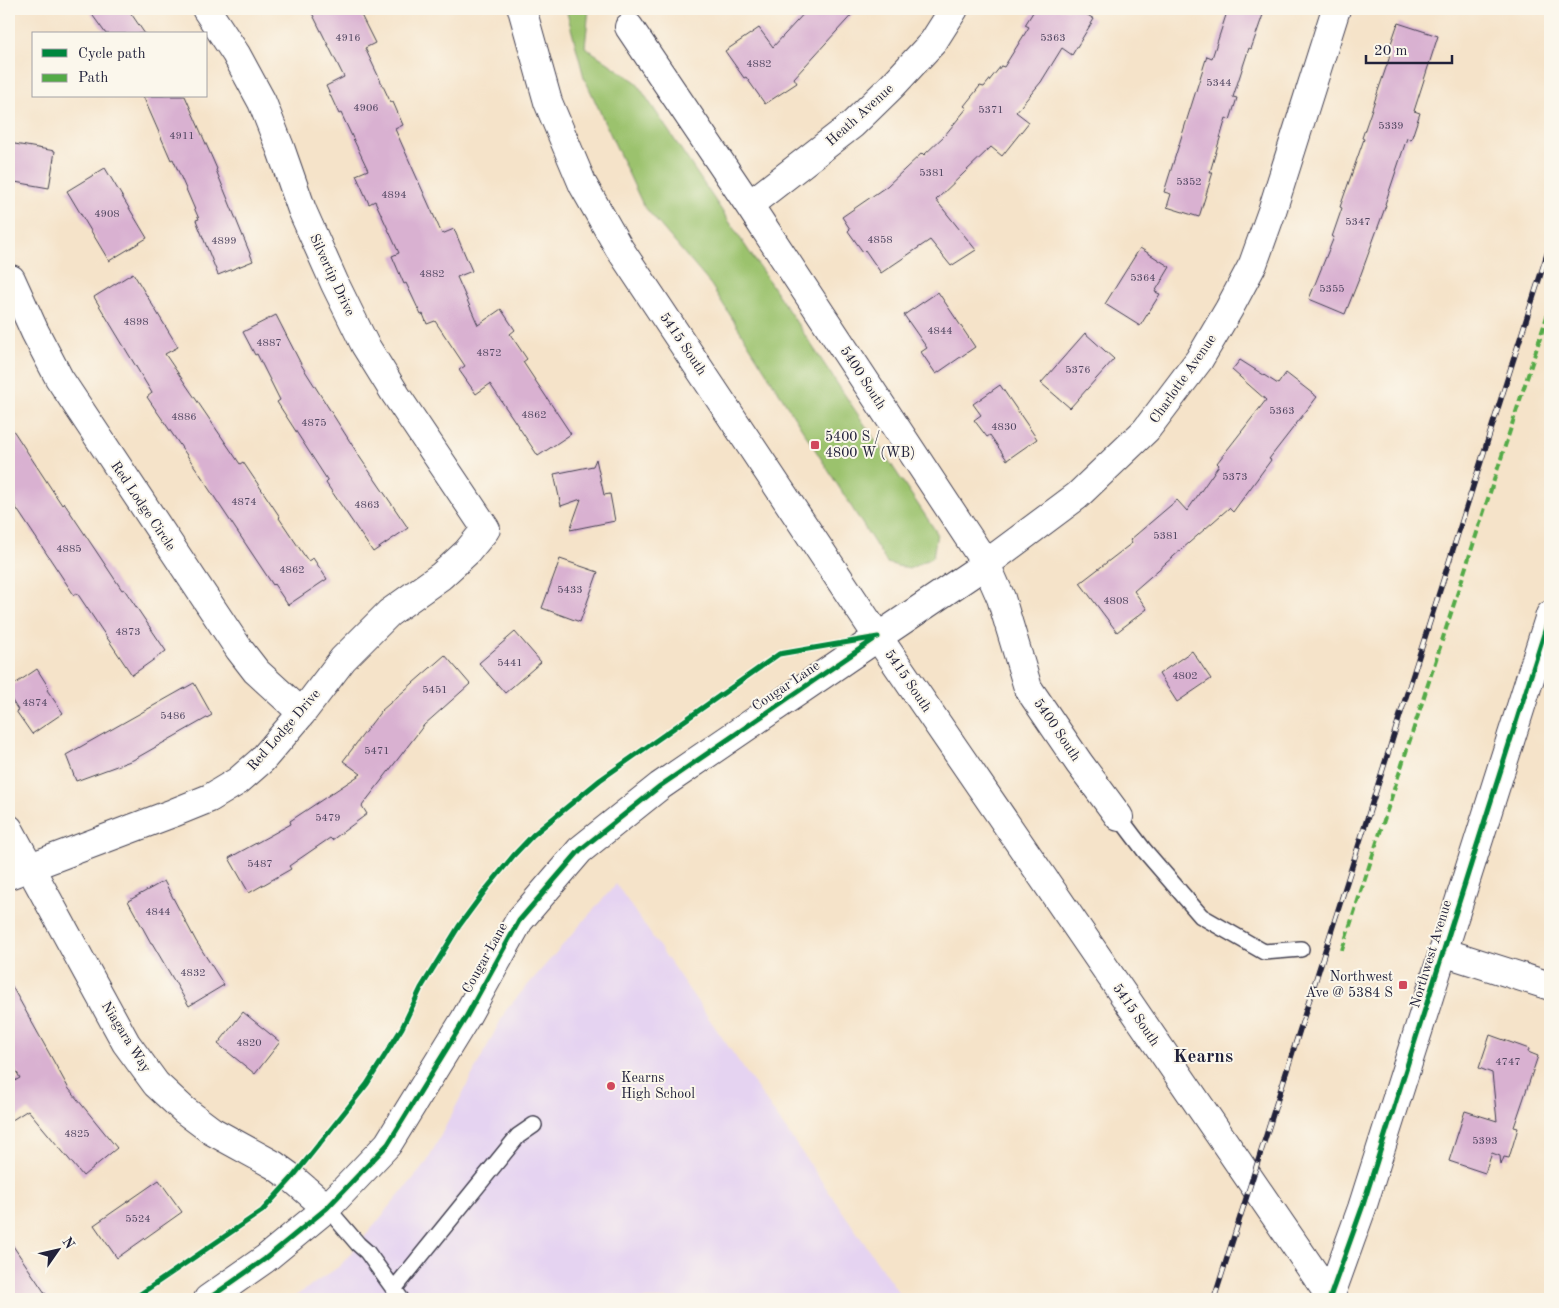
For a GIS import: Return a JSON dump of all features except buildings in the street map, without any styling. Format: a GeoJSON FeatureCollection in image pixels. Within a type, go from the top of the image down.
{"type":"FeatureCollection","features":[{"type":"Feature","properties":{"kind":"street","name":"Silvertip Drive"},"geometry":{"type":"LineString","coordinates":[[206,9],[236,54],[262,102],[306,218],[335,284],[365,345],[396,396],[486,528]]}},
{"type":"Feature","properties":{"kind":"street","name":"5415 South"},"geometry":{"type":"LineString","coordinates":[[522,9],[548,102],[583,185],[619,248],[878,637],[1330,1298]]}},
{"type":"Feature","properties":{"kind":"street","name":"Heath Avenue"},"geometry":{"type":"LineString","coordinates":[[749,205],[852,125],[933,42],[954,9]]}},
{"type":"Feature","properties":{"kind":"street","name":"Charlotte Avenue"},"geometry":{"type":"LineString","coordinates":[[878,637],[986,564],[1077,496],[1146,430],[1199,360],[1229,309],[1252,264],[1272,211],[1336,9]]}},
{"type":"Feature","properties":{"kind":"street","name":"5400 South"},"geometry":{"type":"LineString","coordinates":[[629,27],[986,564],[1001,598],[1028,688],[1079,763],[1119,817]]}},
{"type":"Feature","properties":{"kind":"street","name":"Red Lodge Circle"},"geometry":{"type":"LineString","coordinates":[[11,279],[35,332],[59,378],[239,649],[256,671],[302,713]]}},
{"type":"Feature","properties":{"kind":"street","name":"Red Lodge Drive"},"geometry":{"type":"LineString","coordinates":[[19,871],[164,817],[210,798],[238,781],[262,760],[350,653],[389,613],[441,576],[468,552],[486,528]]}},
{"type":"Feature","properties":{"kind":"street","name":"Northwest Avenue"},"geometry":{"type":"LineString","coordinates":[[1330,1298],[1362,1208],[1443,952],[1548,632]]}},
{"type":"Feature","properties":{"kind":"street","name":"Cougar Lane"},"geometry":{"type":"LineString","coordinates":[[208,1299],[265,1259],[327,1208],[388,1144],[465,1019],[519,921],[580,850],[660,786],[878,637]]}},
{"type":"Feature","properties":{"kind":"street","name":"Niagara Way"},"geometry":{"type":"LineString","coordinates":[[9,829],[19,871],[126,1043],[156,1084],[184,1110],[212,1131],[274,1165],[327,1208]]}},
{"type":"Feature","properties":{"kind":"street"},"geometry":{"type":"LineString","coordinates":[[1443,952],[1550,986]]}},
{"type":"Feature","properties":{"kind":"lane"},"geometry":{"type":"LineString","coordinates":[[1119,817],[1144,850],[1201,916],[1264,952],[1301,949]]}},
{"type":"Feature","properties":{"kind":"lane"},"geometry":{"type":"LineString","coordinates":[[327,1208],[367,1252],[398,1294],[518,1136],[534,1125]]}},
{"type":"Feature","properties":{"kind":"shaded area","name":"Kearns High School"},"geometry":{"type":"Polygon","coordinates":[[[616,884],[903,1299],[291,1299],[340,1266],[427,1162],[506,1010],[616,884]]]}},
{"type":"Feature","properties":{"kind":"green space"},"geometry":{"type":"Polygon","coordinates":[[[566,9],[589,9],[585,47],[636,82],[937,533],[933,557],[909,569],[887,563],[711,285],[643,205],[584,77],[566,9]]]}},
{"type":"Feature","properties":{"kind":"railway"},"geometry":{"type":"LineString","coordinates":[[1214,1299],[1550,245]]}},
{"type":"Feature","properties":{"kind":"marked path"},"geometry":{"type":"LineString","coordinates":[[1342,950],[1550,307]]}},
{"type":"Feature","properties":{"kind":"cycle path"},"geometry":{"type":"LineString","coordinates":[[1330,1297],[1362,1208],[1550,615]]}},
{"type":"Feature","properties":{"kind":"cycle path"},"geometry":{"type":"LineString","coordinates":[[133,1299],[262,1211],[292,1178],[367,1084],[402,1028],[421,988],[459,926],[487,888],[533,835],[600,780],[779,654],[878,637]]}},
{"type":"Feature","properties":{"kind":"cycle path"},"geometry":{"type":"LineString","coordinates":[[208,1299],[265,1259],[327,1208],[388,1144],[465,1019],[519,921],[580,850],[660,786],[873,640]]}},
{"type":"Feature","properties":{"kind":"place","name":"5400 S / 4800 W (WB)"},"geometry":{"type":"Point","coordinates":[815,445]}},
{"type":"Feature","properties":{"kind":"place","name":"Northwest Ave @ 5384 S"},"geometry":{"type":"Point","coordinates":[1403,985]}},
{"type":"Feature","properties":{"kind":"place","name":"Kearns High School"},"geometry":{"type":"Point","coordinates":[611,1086]}},
{"type":"Feature","properties":{"kind":"district","name":"Kearns"},"geometry":{"type":"Point","coordinates":[1203,1057]}}]}
